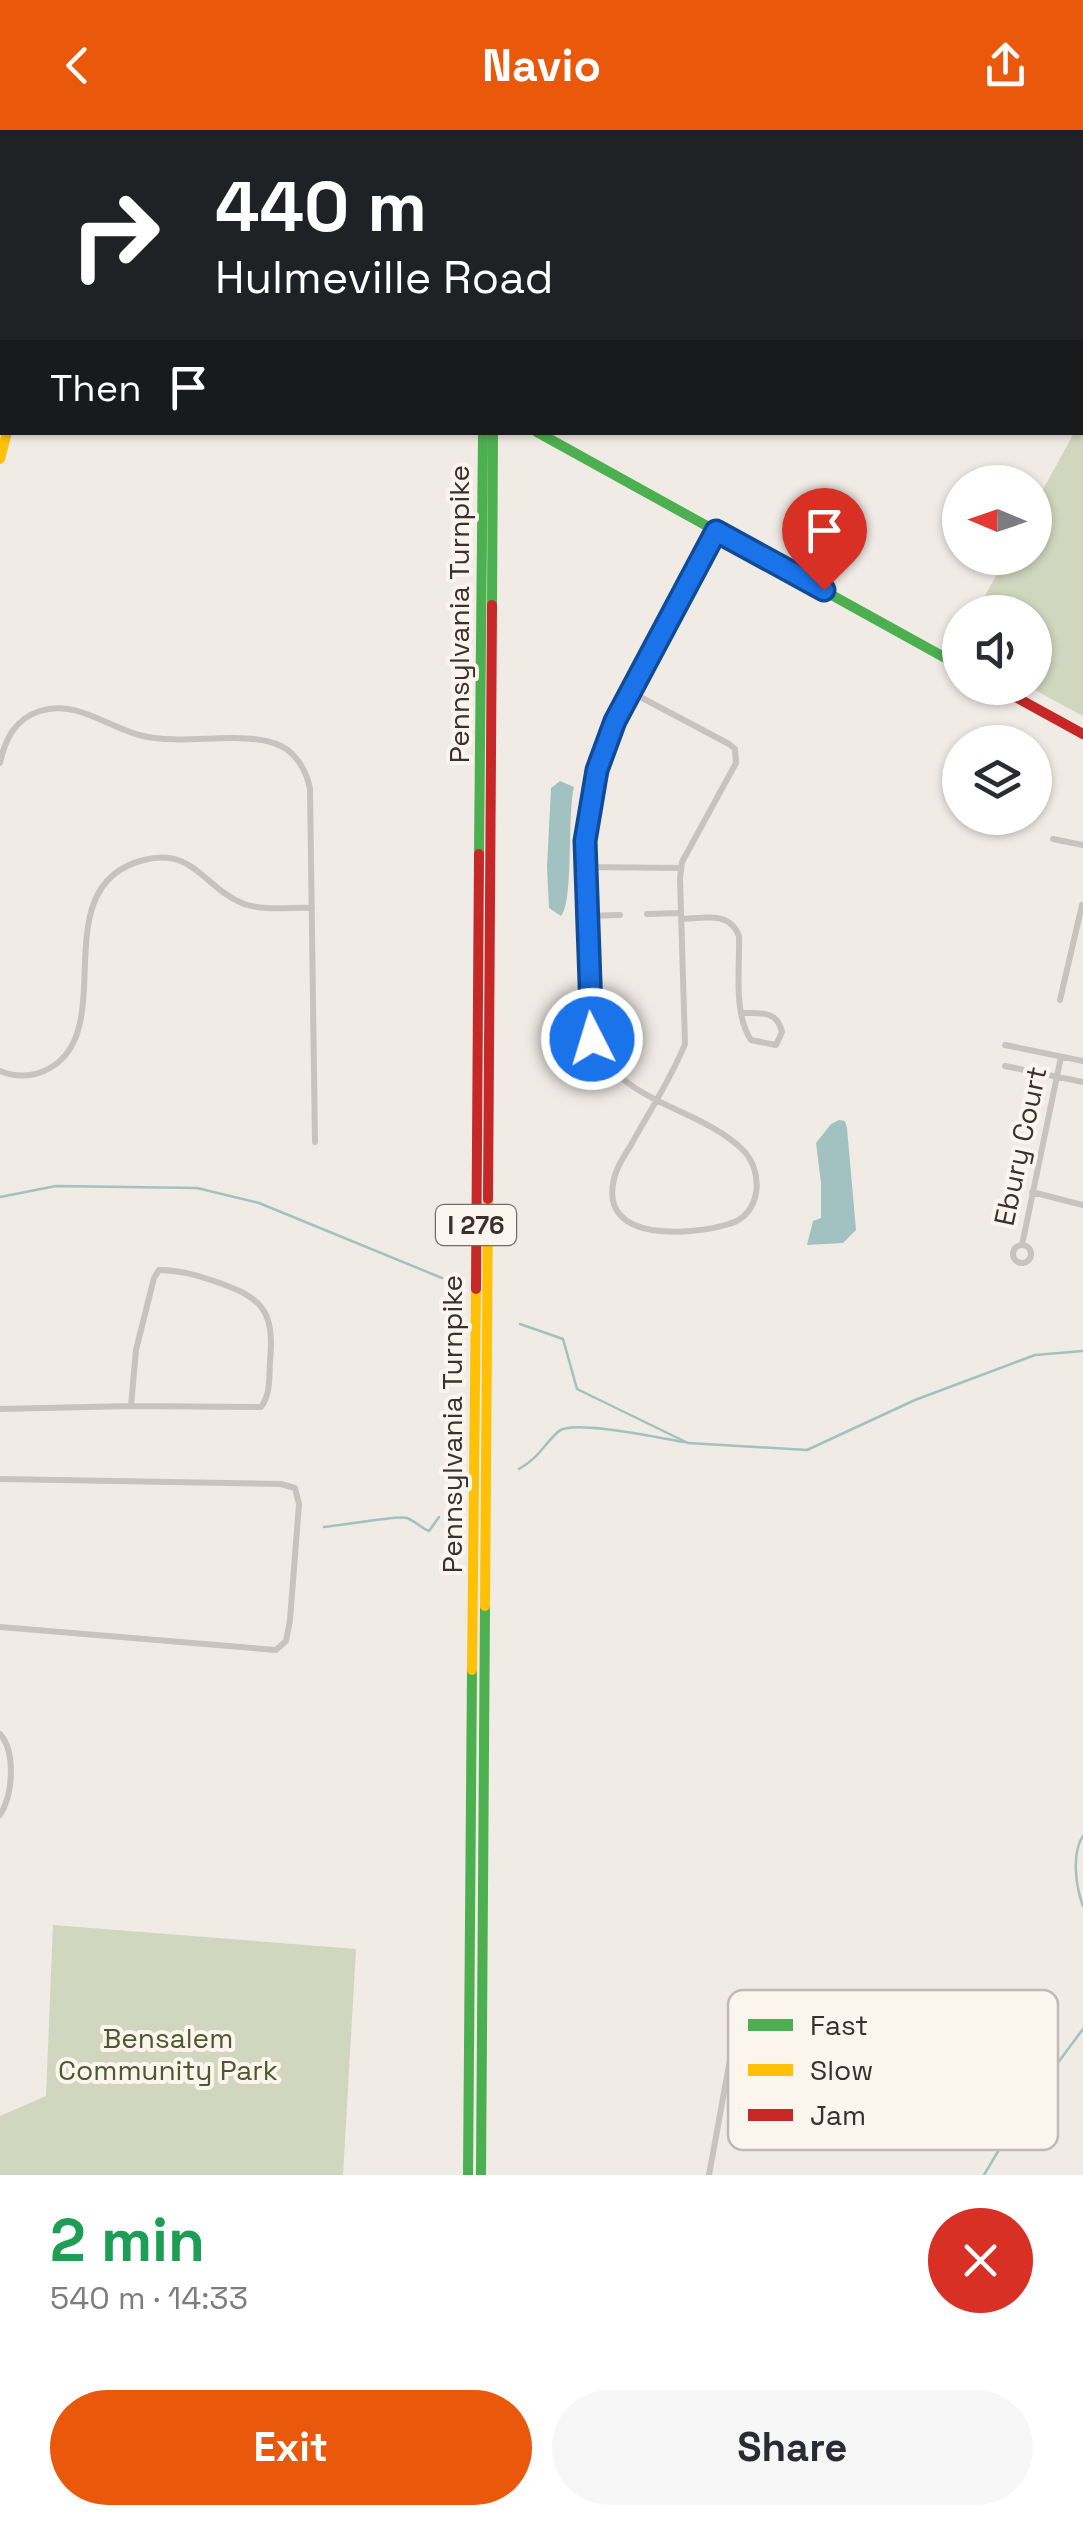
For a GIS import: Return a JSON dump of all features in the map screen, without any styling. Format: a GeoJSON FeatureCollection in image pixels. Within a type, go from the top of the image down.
{"type":"FeatureCollection","features":[{"type":"Feature","properties":{"kind":"main road","name":"Pennsylvania Turnpike"},"geometry":{"type":"LineString","coordinates":[[468,2175],[483,435]]}},
{"type":"Feature","properties":{"kind":"main road","name":"Pennsylvania Turnpike"},"geometry":{"type":"LineString","coordinates":[[481,2175],[494,435]]}},
{"type":"Feature","properties":{"kind":"main road"},"geometry":{"type":"LineString","coordinates":[[545,435],[942,656]]}},
{"type":"Feature","properties":{"kind":"main road"},"geometry":{"type":"LineString","coordinates":[[0,459],[7,436]]}},
{"type":"Feature","properties":{"kind":"main road"},"geometry":{"type":"LineString","coordinates":[[1030,705],[1083,734]]}},
{"type":"Feature","properties":{"kind":"street"},"geometry":{"type":"LineString","coordinates":[[631,692],[729,744],[736,763],[690,843],[682,868],[685,1044],[656,1099],[614,1176],[614,1195],[628,1224],[656,1232],[734,1223],[745,1216],[756,1194],[758,1174],[750,1157],[737,1144],[656,1099],[612,1071],[592,1039],[586,916],[587,822],[597,770],[615,721],[716,531]]}},
{"type":"Feature","properties":{"kind":"street"},"geometry":{"type":"LineString","coordinates":[[0,762],[9,734],[19,722],[36,712],[58,708],[79,711],[117,728],[158,739],[246,740],[280,745],[294,756],[308,780],[315,1142]]}},
{"type":"Feature","properties":{"kind":"street"},"geometry":{"type":"LineString","coordinates":[[1052,839],[1083,845]]}},
{"type":"Feature","properties":{"kind":"street"},"geometry":{"type":"LineString","coordinates":[[0,1071],[14,1076],[41,1073],[70,1050],[78,1028],[87,932],[95,900],[104,883],[130,864],[152,858],[177,859],[198,869],[245,904],[312,908]]}},
{"type":"Feature","properties":{"kind":"street"},"geometry":{"type":"LineString","coordinates":[[585,867],[682,868]]}},
{"type":"Feature","properties":{"kind":"street"},"geometry":{"type":"LineString","coordinates":[[1060,1000],[1082,905]]}},
{"type":"Feature","properties":{"kind":"street"},"geometry":{"type":"LineString","coordinates":[[647,914],[721,918],[736,928],[742,1013],[751,1040],[776,1044],[782,1032],[775,1017],[742,1013]]}},
{"type":"Feature","properties":{"kind":"street"},"geometry":{"type":"LineString","coordinates":[[586,916],[620,915]]}},
{"type":"Feature","properties":{"kind":"street"},"geometry":{"type":"LineString","coordinates":[[1072,951],[1083,954]]}},
{"type":"Feature","properties":{"kind":"street"},"geometry":{"type":"LineString","coordinates":[[1006,1046],[1083,1062]]}},
{"type":"Feature","properties":{"kind":"street","name":"Ebury Court"},"geometry":{"type":"LineString","coordinates":[[1022,1244],[1061,1057]]}},
{"type":"Feature","properties":{"kind":"street"},"geometry":{"type":"LineString","coordinates":[[1006,1066],[1083,1082]]}},
{"type":"Feature","properties":{"kind":"street"},"geometry":{"type":"LineString","coordinates":[[1032,1192],[1083,1205]]}},
{"type":"Feature","properties":{"kind":"street"},"geometry":{"type":"LineString","coordinates":[[0,1409],[262,1407],[268,1397],[272,1337],[262,1306],[240,1289],[159,1270],[136,1350],[131,1406]]}},
{"type":"Feature","properties":{"kind":"street"},"geometry":{"type":"LineString","coordinates":[[0,1478],[281,1484],[295,1488],[299,1504],[290,1620],[286,1641],[276,1650],[0,1628]]}},
{"type":"Feature","properties":{"kind":"street"},"geometry":{"type":"LineString","coordinates":[[0,1734],[10,1758],[5,1807],[0,1815]]}},
{"type":"Feature","properties":{"kind":"street"},"geometry":{"type":"LineString","coordinates":[[709,2175],[728,2070]]}},
{"type":"Feature","properties":{"kind":"green space"},"geometry":{"type":"Polygon","coordinates":[[[1073,435],[1083,435],[1083,716],[1052,699],[1052,595],[985,595],[997,575],[1052,575],[1052,473],[1073,435]]]}},
{"type":"Feature","properties":{"kind":"green space","name":"Bensalem Community Park"},"geometry":{"type":"Polygon","coordinates":[[[53,1925],[356,1949],[343,2175],[0,2175],[0,2116],[46,2096],[53,1925]]]}},
{"type":"Feature","properties":{"kind":"water"},"geometry":{"type":"Polygon","coordinates":[[[560,781],[574,787],[568,894],[561,916],[549,908],[547,867],[551,788],[560,781]]]}},
{"type":"Feature","properties":{"kind":"water"},"geometry":{"type":"Polygon","coordinates":[[[839,1120],[845,1121],[847,1128],[856,1230],[843,1243],[807,1245],[813,1221],[821,1218],[816,1143],[839,1120]]]}},
{"type":"Feature","properties":{"kind":"waterway"},"geometry":{"type":"LineString","coordinates":[[0,1197],[56,1186],[197,1188],[259,1203],[442,1278]]}},
{"type":"Feature","properties":{"kind":"waterway"},"geometry":{"type":"LineString","coordinates":[[520,1324],[563,1339],[577,1389],[688,1443],[807,1450],[915,1400],[1035,1355],[1083,1351]]}},
{"type":"Feature","properties":{"kind":"waterway"},"geometry":{"type":"LineString","coordinates":[[519,1469],[559,1431],[568,1428],[600,1428],[685,1442]]}},
{"type":"Feature","properties":{"kind":"waterway"},"geometry":{"type":"LineString","coordinates":[[324,1527],[402,1517],[429,1531],[439,1517]]}},
{"type":"Feature","properties":{"kind":"waterway"},"geometry":{"type":"LineString","coordinates":[[1083,1836],[1076,1871],[1083,1906]]}},
{"type":"Feature","properties":{"kind":"waterway"},"geometry":{"type":"LineString","coordinates":[[1058,2063],[1083,2029]]}},
{"type":"Feature","properties":{"kind":"waterway"},"geometry":{"type":"LineString","coordinates":[[984,2175],[999,2150]]}},
{"type":"Feature","properties":{"kind":"traffic: fast"},"geometry":{"type":"LineString","coordinates":[[479,854],[483,435]]}},
{"type":"Feature","properties":{"kind":"traffic: fast"},"geometry":{"type":"LineString","coordinates":[[492,605],[493,435]]}},
{"type":"Feature","properties":{"kind":"traffic: fast"},"geometry":{"type":"LineString","coordinates":[[542,435],[942,656]]}},
{"type":"Feature","properties":{"kind":"traffic: fast"},"geometry":{"type":"LineString","coordinates":[[481,2175],[485,1606]]}},
{"type":"Feature","properties":{"kind":"traffic: fast"},"geometry":{"type":"LineString","coordinates":[[468,2175],[472,1670]]}},
{"type":"Feature","properties":{"kind":"traffic: slow"},"geometry":{"type":"LineString","coordinates":[[0,459],[6,436]]}},
{"type":"Feature","properties":{"kind":"traffic: slow"},"geometry":{"type":"LineString","coordinates":[[485,1606],[488,1199]]}},
{"type":"Feature","properties":{"kind":"traffic: slow"},"geometry":{"type":"LineString","coordinates":[[472,1670],[476,1289]]}},
{"type":"Feature","properties":{"kind":"traffic: jam"},"geometry":{"type":"LineString","coordinates":[[488,1199],[492,605]]}},
{"type":"Feature","properties":{"kind":"traffic: jam"},"geometry":{"type":"LineString","coordinates":[[1030,705],[1083,734]]}},
{"type":"Feature","properties":{"kind":"traffic: jam"},"geometry":{"type":"LineString","coordinates":[[476,1289],[479,854]]}},
{"type":"Feature","properties":{"kind":"route"},"geometry":{"type":"LineString","coordinates":[[592,1039],[585,841],[597,770],[615,721],[716,531],[824,590]]}}]}
